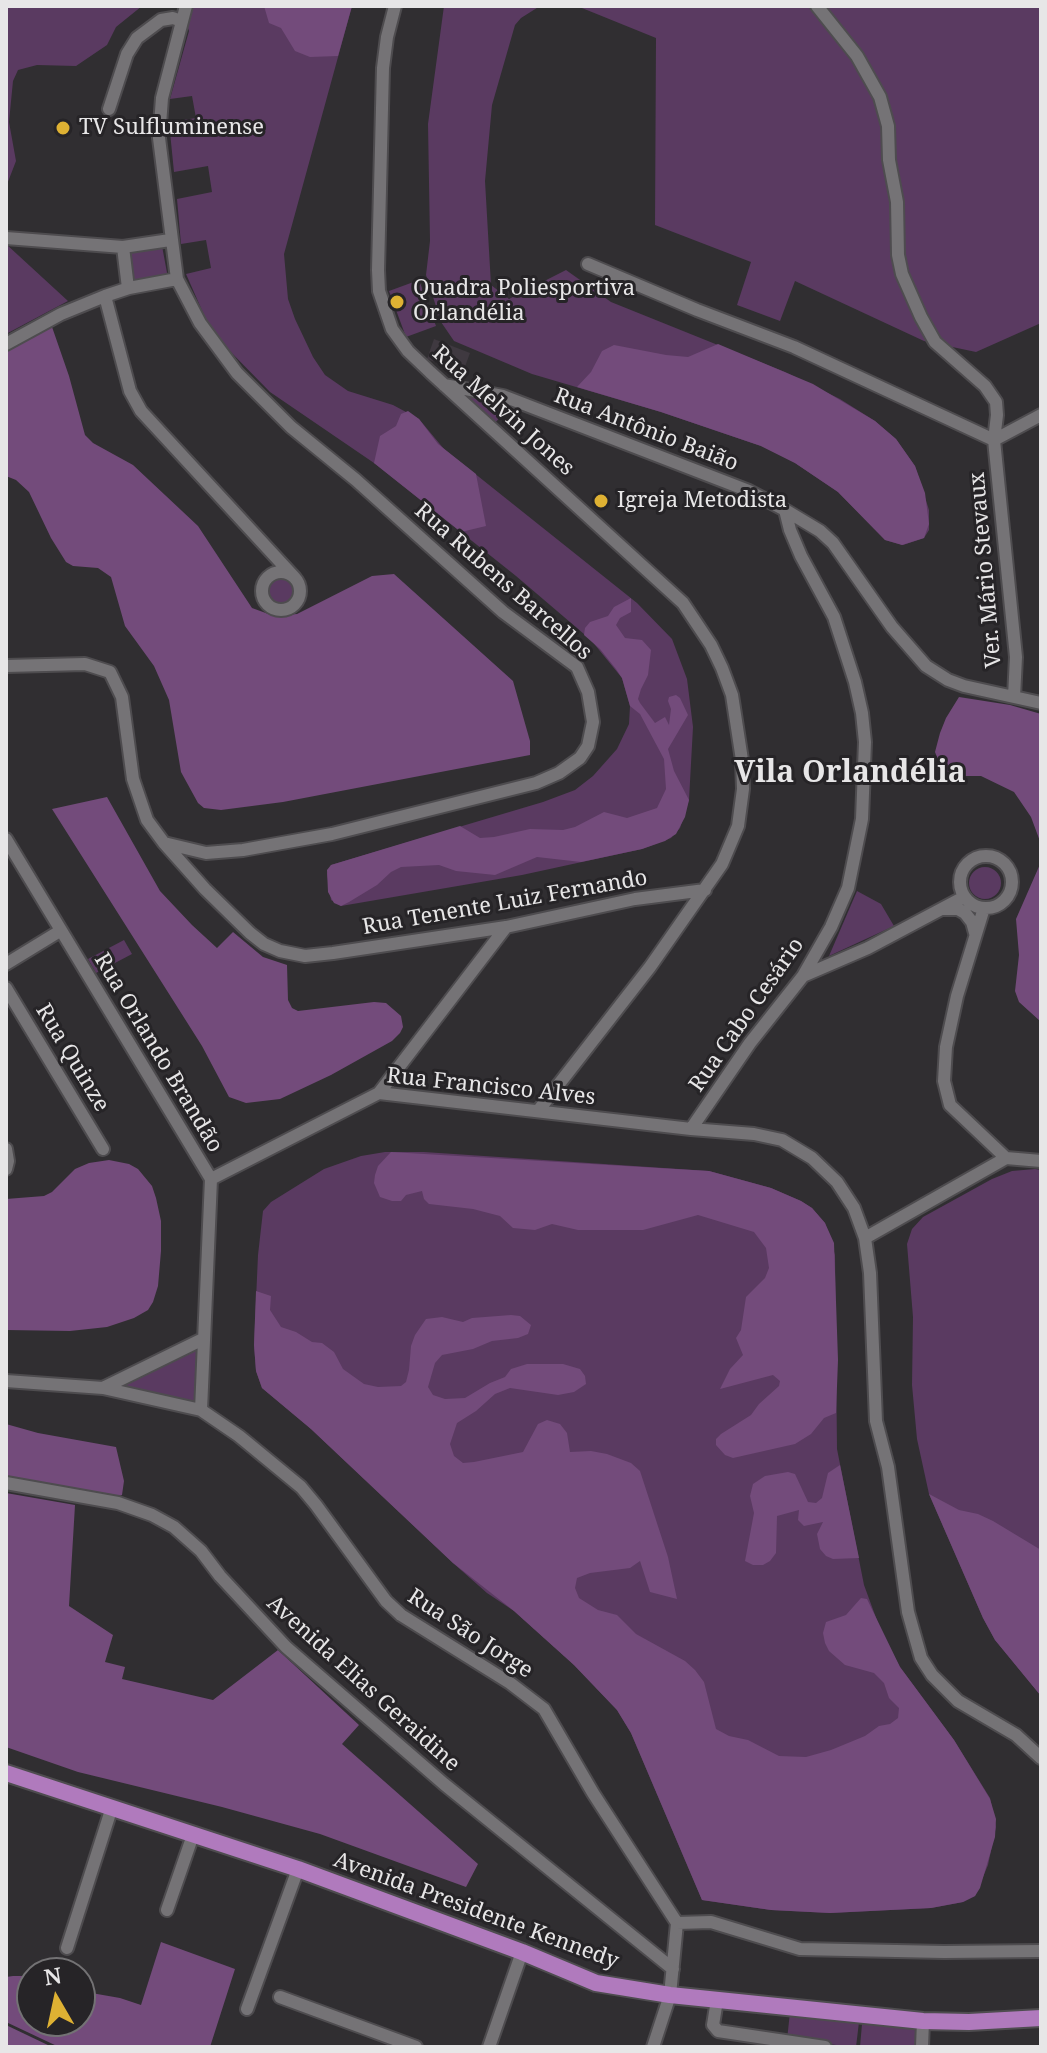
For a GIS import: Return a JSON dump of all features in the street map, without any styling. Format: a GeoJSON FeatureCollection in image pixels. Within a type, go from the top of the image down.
{"type":"FeatureCollection","features":[{"type":"Feature","properties":{"kind":"main road","name":"Avenida Presidente Kennedy"},"geometry":{"type":"LineString","coordinates":[[6,1773],[298,1869],[522,1952],[596,1983],[670,1995],[923,2021],[1041,2018]]}},
{"type":"Feature","properties":{"kind":"street","name":"Rua Rubens Barcellos"},"geometry":{"type":"LineString","coordinates":[[164,843],[206,853],[243,850],[332,834],[536,783],[568,768],[584,753],[593,722],[588,692],[577,667],[503,612],[262,400],[212,342],[177,279],[159,138],[162,98],[186,6]]}},
{"type":"Feature","properties":{"kind":"street","name":"Rua Melvin Jones"},"geometry":{"type":"LineString","coordinates":[[395,6],[383,68],[379,291],[384,309],[399,340],[444,385],[683,603],[717,656],[732,695],[742,760],[742,809],[733,842],[722,864],[650,967],[538,1111]]}},
{"type":"Feature","properties":{"kind":"street","name":"Ver. Mário Stevaux"},"geometry":{"type":"LineString","coordinates":[[817,6],[857,56],[880,97],[889,133],[889,160],[897,202],[897,248],[902,274],[935,342],[972,373],[996,402],[994,440],[1016,657],[1014,697]]}},
{"type":"Feature","properties":{"kind":"street"},"geometry":{"type":"LineString","coordinates":[[109,109],[127,54],[137,38],[161,20],[173,18],[181,21]]}},
{"type":"Feature","properties":{"kind":"street"},"geometry":{"type":"LineString","coordinates":[[6,238],[123,247],[170,240]]}},
{"type":"Feature","properties":{"kind":"street"},"geometry":{"type":"LineString","coordinates":[[123,247],[128,288]]}},
{"type":"Feature","properties":{"kind":"street"},"geometry":{"type":"LineString","coordinates":[[588,264],[794,347],[994,440],[1041,415]]}},
{"type":"Feature","properties":{"kind":"street"},"geometry":{"type":"LineString","coordinates":[[6,344],[61,314],[105,296],[128,288],[177,279]]}},
{"type":"Feature","properties":{"kind":"street"},"geometry":{"type":"LineString","coordinates":[[105,296],[130,391],[141,411],[295,578]]}},
{"type":"Feature","properties":{"kind":"street","name":"Rua Antônio Baião"},"geometry":{"type":"LineString","coordinates":[[444,385],[503,396],[749,491],[785,510],[820,531],[833,543],[899,636],[926,666],[964,686],[1041,703]]}},
{"type":"Feature","properties":{"kind":"street","name":"Rua Cabo Cesário"},"geometry":{"type":"LineString","coordinates":[[691,1129],[750,1043],[803,976],[831,927],[848,888],[862,819],[865,742],[862,713],[845,649],[823,593],[801,556],[785,510]]}},
{"type":"Feature","properties":{"kind":"street","name":"Rua Tenente Luiz Fernando"},"geometry":{"type":"LineString","coordinates":[[6,666],[85,664],[110,672],[122,697],[138,797],[147,820],[164,843],[250,933],[264,944],[289,954],[323,955],[506,927],[635,899],[705,890]]}},
{"type":"Feature","properties":{"kind":"street","name":"Rua Orlando Brandão"},"geometry":{"type":"LineString","coordinates":[[6,839],[211,1179],[203,1339]]}},
{"type":"Feature","properties":{"kind":"street"},"geometry":{"type":"LineString","coordinates":[[984,855],[998,859],[1010,872],[1012,886],[1001,903],[984,908],[973,905],[964,897],[959,881],[966,864],[984,855]]}},
{"type":"Feature","properties":{"kind":"street"},"geometry":{"type":"LineString","coordinates":[[803,976],[868,948],[964,897]]}},
{"type":"Feature","properties":{"kind":"street"},"geometry":{"type":"LineString","coordinates":[[984,908],[957,996],[946,1047],[944,1089],[950,1105],[1006,1158]]}},
{"type":"Feature","properties":{"kind":"street"},"geometry":{"type":"LineString","coordinates":[[941,910],[961,910],[970,919],[975,935]]}},
{"type":"Feature","properties":{"kind":"street"},"geometry":{"type":"LineString","coordinates":[[379,1093],[506,927]]}},
{"type":"Feature","properties":{"kind":"street"},"geometry":{"type":"LineString","coordinates":[[6,964],[60,931]]}},
{"type":"Feature","properties":{"kind":"street","name":"Rua Quinze"},"geometry":{"type":"LineString","coordinates":[[6,988],[103,1149]]}},
{"type":"Feature","properties":{"kind":"street","name":"Rua Francisco Alves"},"geometry":{"type":"LineString","coordinates":[[211,1179],[379,1093],[754,1134],[782,1140],[803,1152],[837,1182],[854,1208],[865,1238]]}},
{"type":"Feature","properties":{"kind":"street"},"geometry":{"type":"LineString","coordinates":[[6,1149],[6,1169]]}},
{"type":"Feature","properties":{"kind":"street"},"geometry":{"type":"LineString","coordinates":[[1041,1161],[1006,1158],[865,1238],[870,1273],[876,1421],[888,1467],[908,1612],[921,1658],[932,1675],[958,1701],[1016,1735],[1041,1758]]}},
{"type":"Feature","properties":{"kind":"street"},"geometry":{"type":"LineString","coordinates":[[6,1381],[103,1388],[201,1410],[203,1339],[103,1388]]}},
{"type":"Feature","properties":{"kind":"street","name":"Rua São Jorge"},"geometry":{"type":"LineString","coordinates":[[201,1410],[239,1436],[301,1487],[386,1601],[401,1615],[510,1683],[544,1709],[593,1793],[677,1923]]}},
{"type":"Feature","properties":{"kind":"street","name":"Avenida Elias Geraidine"},"geometry":{"type":"LineString","coordinates":[[6,1483],[118,1503],[174,1527],[201,1551],[286,1647],[444,1784],[673,1969]]}},
{"type":"Feature","properties":{"kind":"street"},"geometry":{"type":"LineString","coordinates":[[67,1948],[112,1807]]}},
{"type":"Feature","properties":{"kind":"street"},"geometry":{"type":"LineString","coordinates":[[167,1910],[193,1835]]}},
{"type":"Feature","properties":{"kind":"street"},"geometry":{"type":"LineString","coordinates":[[247,2009],[298,1869]]}},
{"type":"Feature","properties":{"kind":"street"},"geometry":{"type":"LineString","coordinates":[[653,2047],[670,1995],[677,1923],[711,1922],[800,1949],[1041,1951]]}},
{"type":"Feature","properties":{"kind":"street"},"geometry":{"type":"LineString","coordinates":[[489,2047],[522,1952]]}},
{"type":"Feature","properties":{"kind":"street"},"geometry":{"type":"LineString","coordinates":[[280,1997],[416,2047]]}},
{"type":"Feature","properties":{"kind":"street"},"geometry":{"type":"LineString","coordinates":[[717,2000],[713,2025],[718,2031],[825,2047]]}},
{"type":"Feature","properties":{"kind":"street"},"geometry":{"type":"LineString","coordinates":[[922,2047],[923,2021]]}},
{"type":"Feature","properties":{"kind":"shaded area"},"geometry":{"type":"Polygon","coordinates":[[[6,6],[142,6],[116,27],[107,45],[76,66],[37,65],[18,70],[13,81],[9,122],[16,161],[6,187],[6,6]]]}},
{"type":"Feature","properties":{"kind":"shaded area"},"geometry":{"type":"Polygon","coordinates":[[[193,6],[352,6],[284,254],[288,299],[295,319],[325,375],[348,391],[393,405],[419,419],[444,449],[637,603],[672,639],[687,679],[693,727],[689,800],[680,828],[671,838],[642,849],[522,875],[341,906],[331,900],[327,874],[331,865],[575,790],[593,776],[617,749],[629,724],[630,706],[622,678],[591,640],[374,463],[270,392],[217,338],[208,324],[186,274],[211,268],[206,240],[181,244],[177,199],[212,192],[208,166],[174,172],[169,122],[196,118],[192,96],[170,99],[189,31],[185,20],[193,6]]]}},
{"type":"Feature","properties":{"kind":"shaded area"},"geometry":{"type":"Polygon","coordinates":[[[264,6],[352,6],[338,56],[310,57],[295,51],[281,28],[269,23],[264,6]]]}},
{"type":"Feature","properties":{"kind":"shaded area"},"geometry":{"type":"Polygon","coordinates":[[[444,6],[540,6],[515,25],[492,105],[485,181],[491,285],[509,299],[566,270],[611,302],[785,372],[840,399],[875,421],[896,439],[915,466],[929,510],[929,530],[924,538],[903,545],[885,540],[838,492],[795,463],[761,446],[661,412],[532,374],[454,341],[441,322],[426,275],[430,241],[428,124],[444,6]]]}},
{"type":"Feature","properties":{"kind":"shaded area"},"geometry":{"type":"Polygon","coordinates":[[[577,6],[1041,6],[1041,323],[976,352],[924,341],[795,281],[780,321],[737,305],[751,262],[655,225],[656,38],[577,6]]]}},
{"type":"Feature","properties":{"kind":"shaded area"},"geometry":{"type":"Polygon","coordinates":[[[6,244],[68,301],[6,334],[6,244]]]}},
{"type":"Feature","properties":{"kind":"shaded area"},"geometry":{"type":"Polygon","coordinates":[[[162,246],[168,278],[132,284],[126,252],[162,246]]]}},
{"type":"Feature","properties":{"kind":"shaded area"},"geometry":{"type":"Polygon","coordinates":[[[419,280],[436,326],[406,337],[389,291],[419,280]]]}},
{"type":"Feature","properties":{"kind":"shaded area"},"geometry":{"type":"Polygon","coordinates":[[[51,324],[85,435],[93,443],[133,465],[198,526],[252,608],[274,616],[297,614],[372,576],[394,574],[513,681],[530,741],[530,755],[283,802],[221,810],[204,808],[198,803],[181,772],[169,700],[154,666],[125,626],[111,577],[98,568],[73,566],[66,562],[29,492],[16,480],[6,476],[6,349],[51,324]]]}},
{"type":"Feature","properties":{"kind":"shaded area"},"geometry":{"type":"Polygon","coordinates":[[[434,339],[470,353],[463,372],[427,359],[434,339]]]}},
{"type":"Feature","properties":{"kind":"shaded area"},"geometry":{"type":"Polygon","coordinates":[[[718,344],[813,384],[875,421],[896,439],[915,466],[925,493],[929,524],[924,538],[902,545],[885,540],[838,492],[795,463],[761,446],[577,387],[591,372],[602,351],[614,345],[688,357],[718,344]]]}},
{"type":"Feature","properties":{"kind":"shaded area"},"geometry":{"type":"Polygon","coordinates":[[[452,388],[513,403],[494,424],[452,388]]]}},
{"type":"Feature","properties":{"kind":"shaded area"},"geometry":{"type":"Polygon","coordinates":[[[408,411],[419,419],[438,444],[476,474],[486,526],[461,532],[374,463],[380,436],[396,426],[401,414],[408,411]]]}},
{"type":"Feature","properties":{"kind":"shaded area"},"geometry":{"type":"Polygon","coordinates":[[[280,577],[290,581],[294,591],[290,601],[280,605],[270,601],[266,591],[270,581],[280,577]]]}},
{"type":"Feature","properties":{"kind":"shaded area"},"geometry":{"type":"Polygon","coordinates":[[[631,598],[631,612],[620,618],[616,625],[625,638],[642,640],[651,650],[648,675],[638,699],[655,723],[665,717],[669,725],[671,709],[668,701],[669,697],[676,695],[688,715],[668,749],[674,771],[689,800],[676,834],[642,849],[581,862],[537,857],[495,875],[456,871],[439,865],[401,867],[349,902],[341,906],[334,903],[328,892],[327,870],[331,865],[460,826],[480,838],[494,837],[530,829],[563,830],[604,812],[627,818],[657,808],[666,789],[664,759],[640,714],[630,706],[622,678],[600,649],[584,635],[590,622],[608,616],[614,607],[631,598]]]}},
{"type":"Feature","properties":{"kind":"shaded area"},"geometry":{"type":"Polygon","coordinates":[[[959,697],[1010,705],[1041,714],[1041,844],[1031,817],[1014,792],[981,776],[951,776],[940,765],[935,752],[940,733],[959,697]]]}},
{"type":"Feature","properties":{"kind":"shaded area"},"geometry":{"type":"Polygon","coordinates":[[[107,797],[160,891],[217,948],[233,932],[263,957],[287,965],[288,1000],[292,1008],[298,1011],[386,1003],[401,1016],[403,1027],[400,1033],[392,1041],[331,1075],[280,1099],[246,1103],[229,1097],[202,1046],[52,809],[107,797]]]}},
{"type":"Feature","properties":{"kind":"shaded area"},"geometry":{"type":"Polygon","coordinates":[[[1041,862],[1041,1067],[1040,1021],[1019,1002],[1015,991],[1019,955],[1016,919],[1041,862]]]}},
{"type":"Feature","properties":{"kind":"shaded area"},"geometry":{"type":"Polygon","coordinates":[[[985,867],[997,871],[1001,883],[997,895],[985,899],[973,895],[969,883],[973,871],[985,867]]]}},
{"type":"Feature","properties":{"kind":"shaded area"},"geometry":{"type":"Polygon","coordinates":[[[857,891],[881,904],[894,926],[829,956],[857,891]]]}},
{"type":"Feature","properties":{"kind":"shaded area"},"geometry":{"type":"Polygon","coordinates":[[[124,940],[132,954],[96,973],[88,959],[124,940]]]}},
{"type":"Feature","properties":{"kind":"shaded area"},"geometry":{"type":"Polygon","coordinates":[[[385,1152],[709,1171],[771,1188],[801,1201],[825,1223],[835,1255],[837,1449],[864,1585],[882,1634],[900,1667],[954,1740],[990,1798],[996,1827],[988,1865],[975,1896],[963,1902],[931,1908],[830,1913],[771,1910],[702,1900],[631,1733],[617,1710],[574,1665],[514,1611],[487,1593],[453,1563],[311,1429],[262,1388],[256,1371],[254,1345],[263,1211],[271,1202],[324,1169],[361,1156],[385,1152]]]}},
{"type":"Feature","properties":{"kind":"shaded area"},"geometry":{"type":"Polygon","coordinates":[[[391,1152],[709,1171],[771,1188],[801,1201],[825,1223],[834,1243],[838,1360],[836,1413],[824,1418],[811,1434],[795,1444],[733,1458],[725,1455],[716,1445],[716,1439],[721,1434],[751,1415],[779,1386],[780,1381],[773,1375],[720,1389],[730,1369],[743,1355],[736,1338],[741,1330],[746,1297],[765,1278],[769,1268],[766,1248],[754,1232],[698,1215],[643,1230],[578,1230],[552,1224],[535,1230],[513,1228],[500,1216],[473,1209],[429,1204],[422,1191],[406,1195],[401,1201],[380,1197],[374,1183],[375,1175],[378,1166],[391,1152]]]}},
{"type":"Feature","properties":{"kind":"shaded area"},"geometry":{"type":"Polygon","coordinates":[[[109,1160],[138,1169],[152,1186],[156,1198],[161,1221],[161,1251],[158,1286],[153,1302],[148,1310],[134,1318],[107,1327],[70,1331],[6,1330],[6,1199],[44,1196],[75,1169],[109,1160]]]}},
{"type":"Feature","properties":{"kind":"shaded area"},"geometry":{"type":"Polygon","coordinates":[[[1041,1170],[1041,1696],[995,1640],[929,1494],[917,1439],[912,1385],[913,1317],[907,1244],[912,1229],[923,1217],[992,1179],[1012,1171],[1041,1170]]]}},
{"type":"Feature","properties":{"kind":"shaded area"},"geometry":{"type":"Polygon","coordinates":[[[256,1291],[271,1296],[270,1310],[281,1327],[312,1342],[322,1343],[334,1352],[343,1369],[364,1384],[401,1386],[406,1382],[415,1335],[426,1319],[442,1317],[463,1322],[472,1318],[511,1315],[520,1316],[531,1325],[528,1334],[518,1338],[492,1341],[473,1349],[442,1355],[435,1363],[428,1387],[433,1395],[445,1399],[465,1398],[505,1377],[511,1369],[527,1364],[563,1364],[580,1369],[586,1384],[574,1392],[558,1395],[510,1388],[495,1394],[457,1423],[450,1444],[454,1456],[463,1463],[523,1452],[538,1424],[547,1420],[560,1424],[567,1433],[570,1452],[607,1454],[631,1463],[640,1471],[668,1557],[677,1599],[650,1592],[640,1561],[630,1568],[590,1573],[577,1578],[575,1588],[579,1598],[598,1610],[617,1615],[636,1634],[685,1661],[695,1670],[704,1682],[716,1729],[729,1736],[748,1740],[779,1756],[806,1757],[865,1736],[898,1718],[899,1708],[889,1698],[884,1683],[874,1673],[845,1665],[829,1651],[825,1643],[823,1633],[826,1622],[846,1615],[861,1598],[867,1599],[900,1667],[954,1740],[990,1799],[996,1819],[995,1837],[975,1896],[963,1902],[931,1908],[830,1913],[771,1910],[702,1900],[631,1733],[617,1710],[574,1665],[514,1611],[453,1563],[311,1429],[262,1388],[256,1371],[254,1345],[256,1291]]]}},
{"type":"Feature","properties":{"kind":"shaded area"},"geometry":{"type":"Polygon","coordinates":[[[203,1339],[201,1410],[103,1388],[203,1339]]]}},
{"type":"Feature","properties":{"kind":"shaded area"},"geometry":{"type":"Polygon","coordinates":[[[6,1424],[116,1447],[124,1481],[122,1495],[116,1497],[6,1478],[6,1424]]]}},
{"type":"Feature","properties":{"kind":"shaded area"},"geometry":{"type":"Polygon","coordinates":[[[840,1465],[859,1558],[833,1559],[826,1556],[820,1549],[817,1534],[823,1522],[804,1526],[798,1520],[799,1510],[777,1516],[776,1553],[770,1561],[753,1565],[745,1561],[754,1513],[750,1496],[753,1484],[765,1476],[788,1472],[795,1474],[808,1502],[816,1503],[822,1498],[828,1473],[840,1465]]]}},
{"type":"Feature","properties":{"kind":"shaded area"},"geometry":{"type":"Polygon","coordinates":[[[6,1493],[75,1505],[69,1606],[113,1635],[105,1662],[125,1667],[122,1679],[213,1700],[278,1650],[359,1725],[342,1744],[478,1864],[466,1887],[320,1834],[78,1772],[6,1747],[6,1493]]]}},
{"type":"Feature","properties":{"kind":"shaded area"},"geometry":{"type":"Polygon","coordinates":[[[929,1494],[959,1510],[993,1521],[1041,1550],[1041,1696],[995,1640],[929,1494]]]}},
{"type":"Feature","properties":{"kind":"shaded area"},"geometry":{"type":"Polygon","coordinates":[[[161,1942],[235,1969],[210,2047],[59,2047],[38,2037],[96,2037],[96,1994],[141,2005],[161,1942]]]}},
{"type":"Feature","properties":{"kind":"shaded area"},"geometry":{"type":"Polygon","coordinates":[[[16,1976],[16,2027],[6,2022],[6,1977],[16,1976]]]}},
{"type":"Feature","properties":{"kind":"shaded area"},"geometry":{"type":"Polygon","coordinates":[[[790,2012],[859,2022],[856,2047],[787,2040],[790,2012]]]}},
{"type":"Feature","properties":{"kind":"shaded area"},"geometry":{"type":"Polygon","coordinates":[[[862,2024],[917,2028],[915,2047],[860,2047],[862,2024]]]}},
{"type":"Feature","properties":{"kind":"shaded area"},"geometry":{"type":"Polygon","coordinates":[[[6,2025],[16,2030],[16,2037],[31,2037],[52,2047],[6,2047],[6,2025]]]}},
{"type":"Feature","properties":{"kind":"place","name":"TV Sulfluminense"},"geometry":{"type":"Point","coordinates":[63,128]}},
{"type":"Feature","properties":{"kind":"place","name":"Quadra Poliesportiva Orlandélia"},"geometry":{"type":"Point","coordinates":[397,302]}},
{"type":"Feature","properties":{"kind":"place","name":"Igreja Metodista"},"geometry":{"type":"Point","coordinates":[601,501]}},
{"type":"Feature","properties":{"kind":"district","name":"Vila Orlandélia"},"geometry":{"type":"Point","coordinates":[850,773]}}]}
